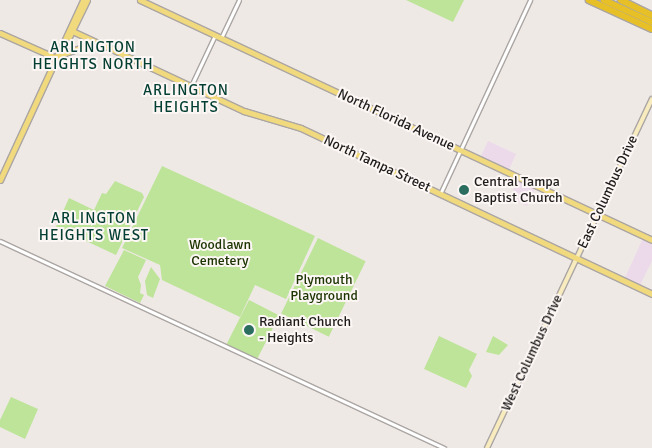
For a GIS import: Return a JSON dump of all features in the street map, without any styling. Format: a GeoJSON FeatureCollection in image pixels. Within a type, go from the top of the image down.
{"type":"FeatureCollection","features":[{"type":"Feature","properties":{"kind":"highway"},"geometry":{"type":"LineString","coordinates":[[589,0],[652,29]]}},
{"type":"Feature","properties":{"kind":"highway"},"geometry":{"type":"LineString","coordinates":[[604,0],[652,22]]}},
{"type":"Feature","properties":{"kind":"highway"},"geometry":{"type":"LineString","coordinates":[[623,1],[652,10]]}},
{"type":"Feature","properties":{"kind":"highway"},"geometry":{"type":"LineString","coordinates":[[623,1],[652,14]]}},
{"type":"Feature","properties":{"kind":"main road"},"geometry":{"type":"LineString","coordinates":[[71,30],[83,0]]}},
{"type":"Feature","properties":{"kind":"main road"},"geometry":{"type":"LineString","coordinates":[[0,180],[62,48],[87,0]]}},
{"type":"Feature","properties":{"kind":"main road","name":"North Florida Avenue"},"geometry":{"type":"LineString","coordinates":[[140,0],[652,240]]}},
{"type":"Feature","properties":{"kind":"main road","name":"North Tampa Street"},"geometry":{"type":"LineString","coordinates":[[71,30],[253,115],[301,128],[652,294]]}},
{"type":"Feature","properties":{"kind":"main road"},"geometry":{"type":"LineString","coordinates":[[0,32],[51,56],[58,57],[86,45],[98,44]]}},
{"type":"Feature","properties":{"kind":"main road","name":"East Columbus Drive"},"geometry":{"type":"LineString","coordinates":[[577,258],[652,99]]}},
{"type":"Feature","properties":{"kind":"main road","name":"West Columbus Drive"},"geometry":{"type":"LineString","coordinates":[[487,448],[577,258]]}},
{"type":"Feature","properties":{"kind":"street"},"geometry":{"type":"LineString","coordinates":[[221,38],[239,0]]}},
{"type":"Feature","properties":{"kind":"street"},"geometry":{"type":"LineString","coordinates":[[440,194],[459,149],[530,0]]}},
{"type":"Feature","properties":{"kind":"street"},"geometry":{"type":"LineString","coordinates":[[191,86],[215,35]]}},
{"type":"Feature","properties":{"kind":"street"},"geometry":{"type":"LineString","coordinates":[[0,241],[444,448]]}},
{"type":"Feature","properties":{"kind":"shaded area"},"geometry":{"type":"Polygon","coordinates":[[[488,141],[516,154],[508,170],[480,157],[488,141]]]}},
{"type":"Feature","properties":{"kind":"shaded area"},"geometry":{"type":"Polygon","coordinates":[[[519,178],[536,186],[527,206],[510,198],[519,178]]]}},
{"type":"Feature","properties":{"kind":"shaded area"},"geometry":{"type":"Polygon","coordinates":[[[644,236],[652,240],[652,261],[639,287],[624,280],[644,236]]]}},
{"type":"Feature","properties":{"kind":"green space"},"geometry":{"type":"Polygon","coordinates":[[[406,0],[464,0],[453,22],[406,0]]]}},
{"type":"Feature","properties":{"kind":"green space","name":"Woodlawn Cemetery"},"geometry":{"type":"Polygon","coordinates":[[[162,166],[315,236],[286,299],[255,285],[240,317],[162,280],[160,265],[122,248],[162,166]]]}},
{"type":"Feature","properties":{"kind":"green space"},"geometry":{"type":"Polygon","coordinates":[[[115,181],[142,193],[144,197],[116,255],[56,227],[69,198],[94,210],[102,193],[106,194],[115,181]]]}},
{"type":"Feature","properties":{"kind":"green space","name":"Plymouth Playground"},"geometry":{"type":"Polygon","coordinates":[[[318,238],[366,261],[329,337],[281,313],[318,238]]]}},
{"type":"Feature","properties":{"kind":"green space"},"geometry":{"type":"Polygon","coordinates":[[[124,250],[146,260],[138,277],[141,285],[140,293],[144,295],[140,303],[105,286],[124,250]]]}},
{"type":"Feature","properties":{"kind":"green space"},"geometry":{"type":"Polygon","coordinates":[[[151,267],[160,279],[153,298],[147,295],[145,281],[151,267]]]}},
{"type":"Feature","properties":{"kind":"green space"},"geometry":{"type":"Polygon","coordinates":[[[249,300],[279,315],[256,361],[226,345],[249,300]]]}},
{"type":"Feature","properties":{"kind":"green space"},"geometry":{"type":"Polygon","coordinates":[[[439,336],[477,354],[469,370],[472,376],[466,388],[424,369],[439,336]]]}},
{"type":"Feature","properties":{"kind":"green space"},"geometry":{"type":"Polygon","coordinates":[[[493,336],[508,345],[499,355],[486,352],[493,336]]]}},
{"type":"Feature","properties":{"kind":"green space"},"geometry":{"type":"Polygon","coordinates":[[[11,397],[38,409],[25,439],[0,427],[0,420],[11,397]]]}},
{"type":"Feature","properties":{"kind":"place","name":"Central Tampa Baptist Church"},"geometry":{"type":"Point","coordinates":[464,190]}},
{"type":"Feature","properties":{"kind":"place","name":"Radiant Church - Heights"},"geometry":{"type":"Point","coordinates":[249,330]}},
{"type":"Feature","properties":{"kind":"district","name":"ARLINGTON HEIGHTS NORTH"},"geometry":{"type":"Point","coordinates":[93,56]}},
{"type":"Feature","properties":{"kind":"district","name":"ARLINGTON HEIGHTS"},"geometry":{"type":"Point","coordinates":[186,98]}},
{"type":"Feature","properties":{"kind":"district","name":"ARLINGTON HEIGHTS WEST"},"geometry":{"type":"Point","coordinates":[94,226]}}]}
